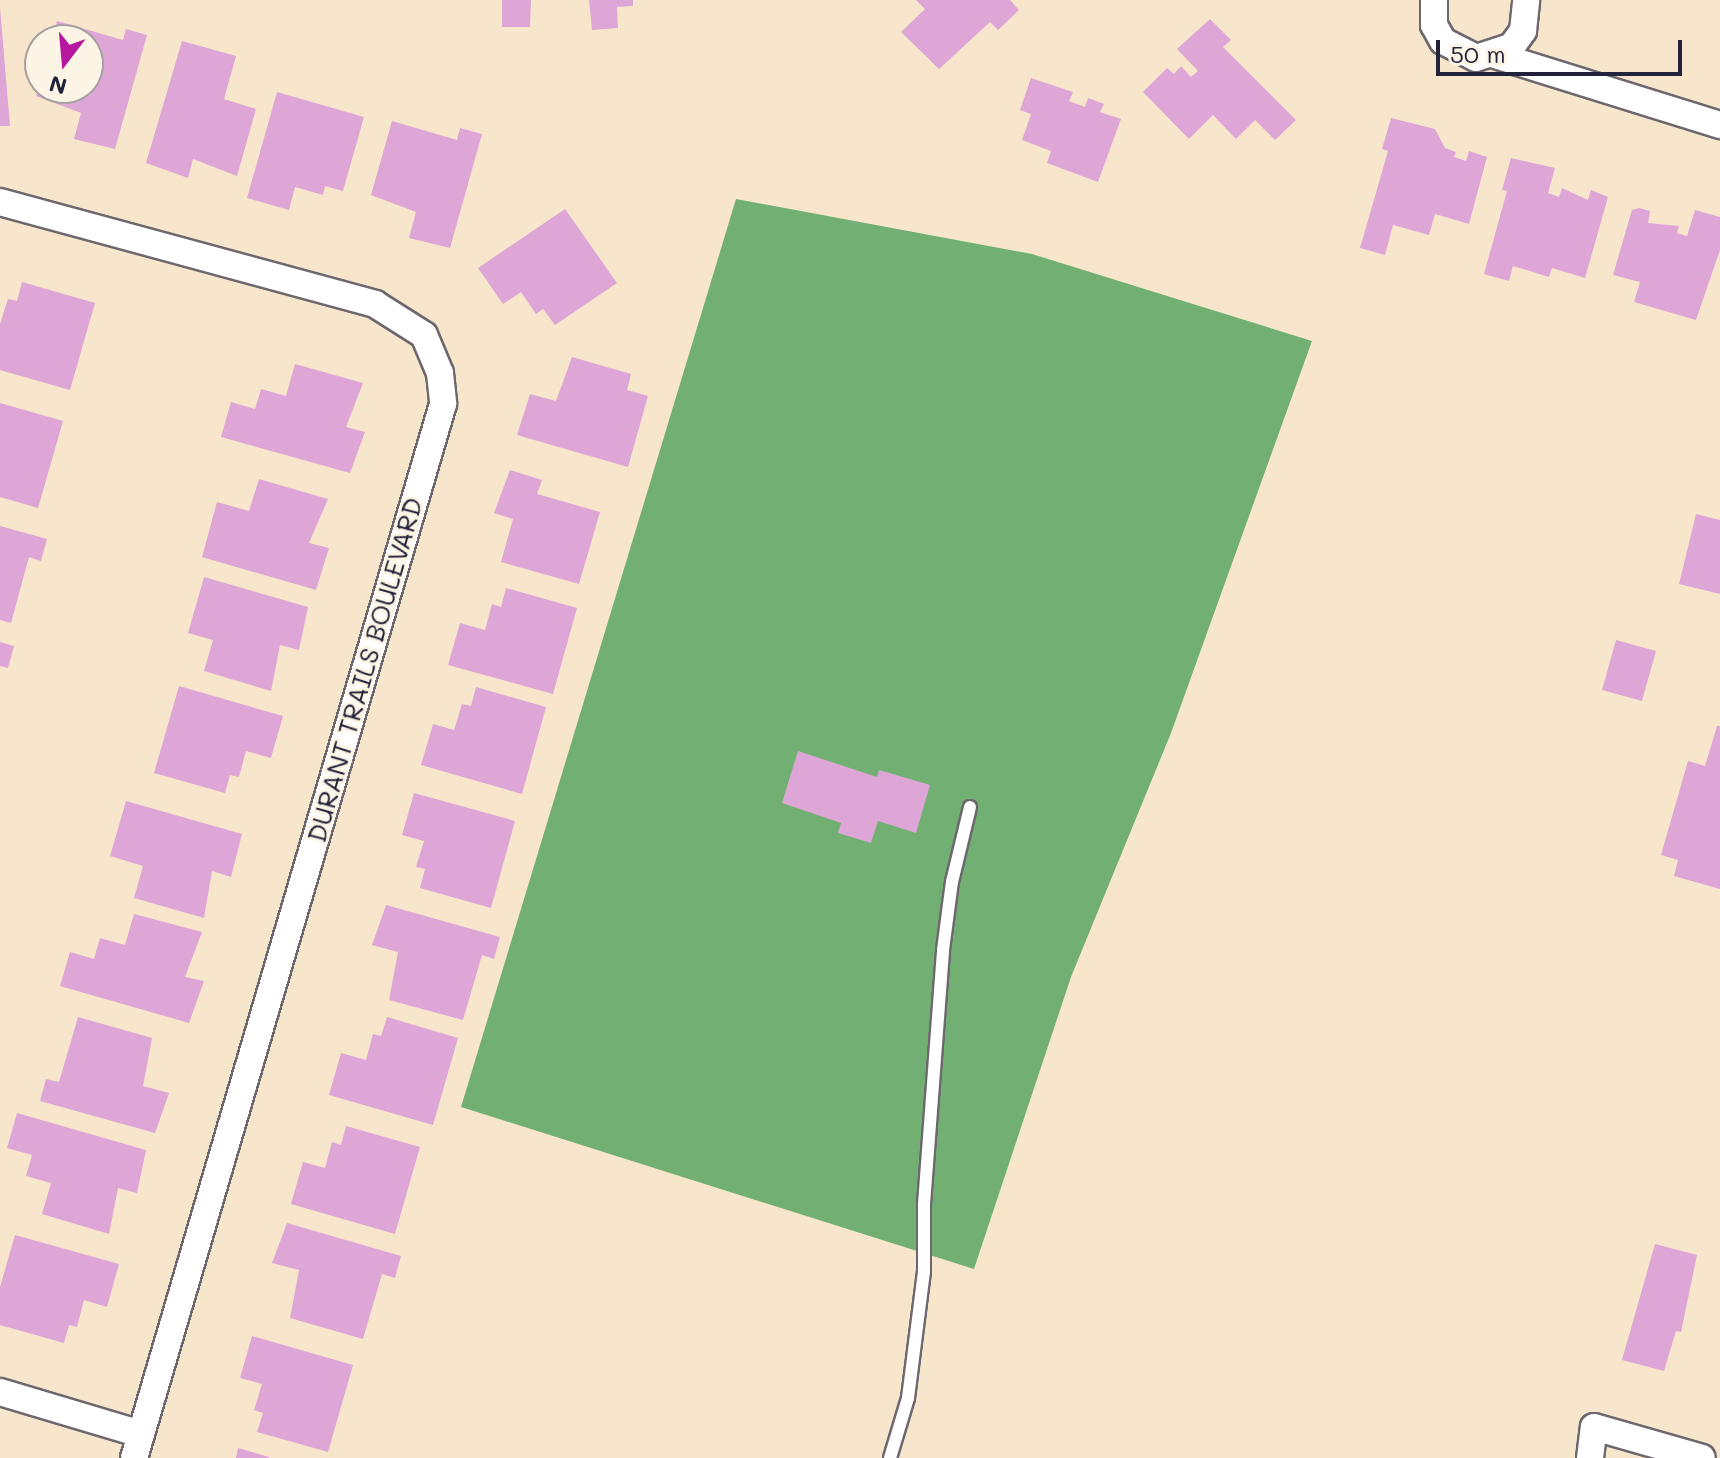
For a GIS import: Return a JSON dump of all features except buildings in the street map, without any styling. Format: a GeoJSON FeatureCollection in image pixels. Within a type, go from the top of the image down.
{"type":"FeatureCollection","features":[{"type":"Feature","properties":{"kind":"street"},"geometry":{"type":"LineString","coordinates":[[1434,0],[1434,25],[1443,41],[1476,58],[1495,55],[1512,46],[1523,31],[1526,0]]}},
{"type":"Feature","properties":{"kind":"street"},"geometry":{"type":"LineString","coordinates":[[1495,55],[1720,125]]}},
{"type":"Feature","properties":{"kind":"street","name":"DURANT TRAILS BOULEVARD"},"geometry":{"type":"LineString","coordinates":[[0,202],[375,304],[424,335],[440,373],[443,404],[138,1446],[0,1392]]}},
{"type":"Feature","properties":{"kind":"street"},"geometry":{"type":"LineString","coordinates":[[1590,1458],[1594,1427],[1702,1458]]}},
{"type":"Feature","properties":{"kind":"lane"},"geometry":{"type":"LineString","coordinates":[[890,1458],[908,1398],[924,1272],[924,1204],[943,950],[952,882],[970,807]]}},
{"type":"Feature","properties":{"kind":"green space"},"geometry":{"type":"Polygon","coordinates":[[[736,199],[1032,254],[1312,341],[1171,733],[1071,977],[974,1269],[461,1107],[736,199]]]}}]}
